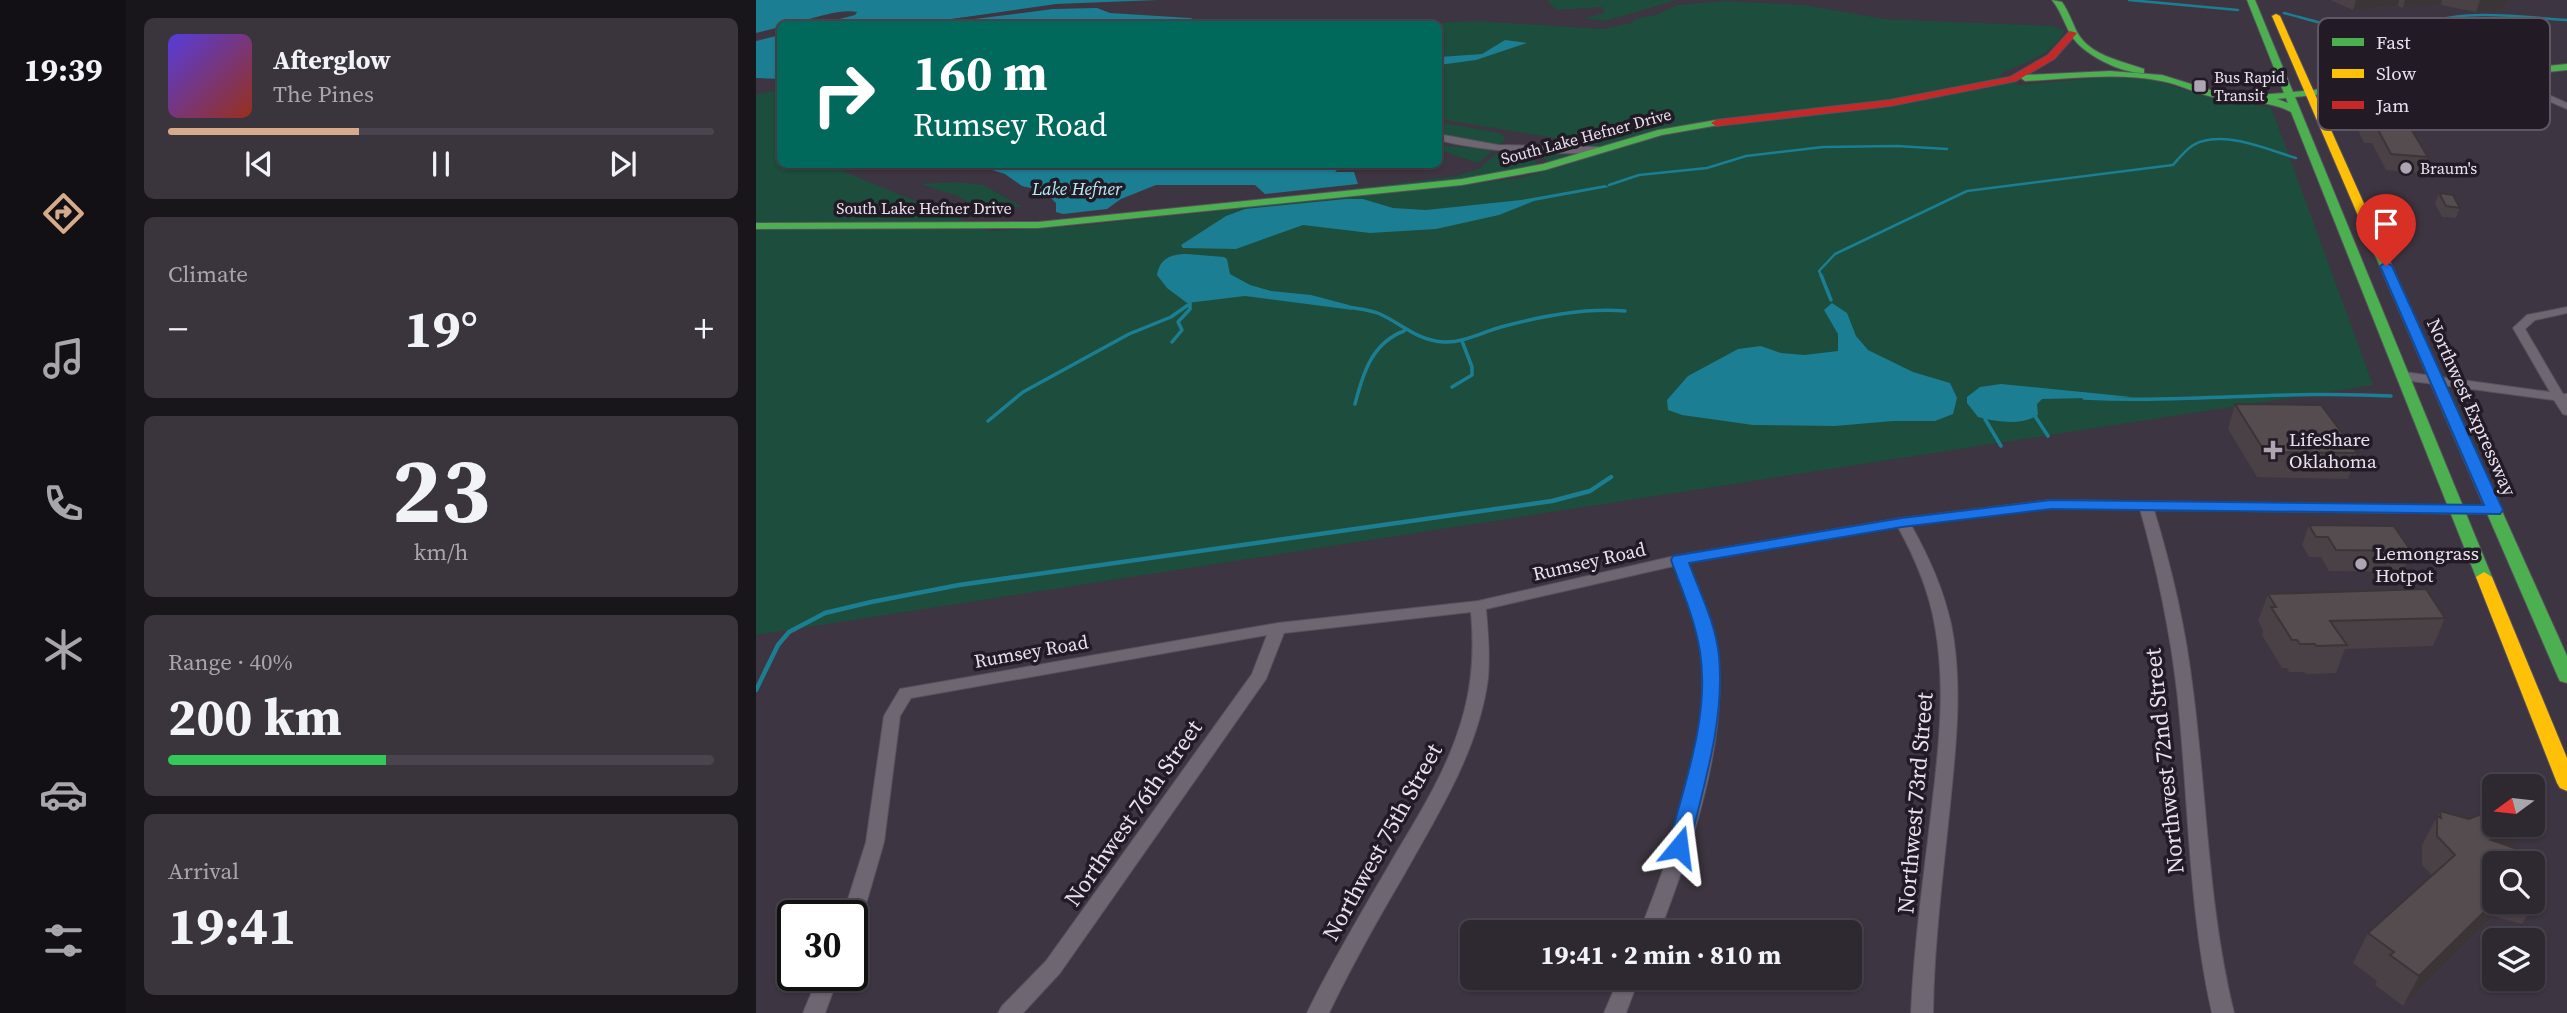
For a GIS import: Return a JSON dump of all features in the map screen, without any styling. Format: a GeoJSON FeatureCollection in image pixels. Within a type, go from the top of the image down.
{"type":"FeatureCollection","features":[{"type":"Feature","properties":{"kind":"main road"},"geometry":{"type":"LineString","coordinates":[[2056,0],[2068,10],[2073,33],[2083,44],[2162,78],[2219,96],[2292,102],[2318,92]]}},
{"type":"Feature","properties":{"kind":"main road"},"geometry":{"type":"LineString","coordinates":[[2251,0],[2567,783]]}},
{"type":"Feature","properties":{"kind":"main road","name":"Northwest Expressway"},"geometry":{"type":"LineString","coordinates":[[2269,0],[2318,111]]}},
{"type":"Feature","properties":{"kind":"main road","name":"South Lake Hefner Drive"},"geometry":{"type":"LineString","coordinates":[[756,226],[995,227],[1057,224],[1462,182],[1545,167],[1598,150],[1685,128],[1891,103],[2013,79],[2051,57],[2073,33]]}},
{"type":"Feature","properties":{"kind":"main road"},"geometry":{"type":"LineString","coordinates":[[2013,79],[2110,74],[2162,78]]}},
{"type":"Feature","properties":{"kind":"main road","name":"Northwest Expressway"},"geometry":{"type":"LineString","coordinates":[[2326,130],[2567,677]]}},
{"type":"Feature","properties":{"kind":"main road"},"geometry":{"type":"LineString","coordinates":[[2339,218],[2366,220]]}},
{"type":"Feature","properties":{"kind":"street"},"geometry":{"type":"LineString","coordinates":[[2550,99],[2567,106]]}},
{"type":"Feature","properties":{"kind":"street"},"geometry":{"type":"LineString","coordinates":[[1442,138],[1525,152],[1598,150]]}},
{"type":"Feature","properties":{"kind":"street"},"geometry":{"type":"LineString","coordinates":[[1525,152],[1541,159],[1545,167]]}},
{"type":"Feature","properties":{"kind":"street"},"geometry":{"type":"LineString","coordinates":[[2567,310],[2537,315],[2519,328],[2563,398],[2567,411]]}},
{"type":"Feature","properties":{"kind":"street"},"geometry":{"type":"LineString","coordinates":[[2404,376],[2563,398]]}},
{"type":"Feature","properties":{"kind":"street","name":"Rumsey Road"},"geometry":{"type":"LineString","coordinates":[[857,900],[874,842],[892,716],[897,703],[906,693],[1278,628],[1478,606],[1679,560],[1902,522],[2051,504],[2495,510]]}},
{"type":"Feature","properties":{"kind":"street","name":"Northwest 72nd Street"},"geometry":{"type":"LineString","coordinates":[[2146,506],[2165,575],[2179,647],[2191,750],[2205,934],[2223,1013]]}},
{"type":"Feature","properties":{"kind":"street","name":"Northwest 73rd Street"},"geometry":{"type":"LineString","coordinates":[[1902,522],[1924,563],[1937,597],[1950,665],[1949,740],[1927,931],[1922,1013]]}},
{"type":"Feature","properties":{"kind":"street"},"geometry":{"type":"LineString","coordinates":[[1653,920],[1694,795],[1710,695],[1710,654],[1703,625],[1679,560]]}},
{"type":"Feature","properties":{"kind":"street","name":"Northwest 75th Street"},"geometry":{"type":"LineString","coordinates":[[1318,1013],[1337,974],[1457,763],[1478,693],[1481,647],[1478,606]]}},
{"type":"Feature","properties":{"kind":"street","name":"Northwest 76th Street"},"geometry":{"type":"LineString","coordinates":[[1009,1013],[1053,967],[1252,687],[1260,675],[1278,628]]}},
{"type":"Feature","properties":{"kind":"street"},"geometry":{"type":"LineString","coordinates":[[1615,1013],[1624,990]]}},
{"type":"Feature","properties":{"kind":"street"},"geometry":{"type":"LineString","coordinates":[[814,1013],[823,991]]}},
{"type":"Feature","properties":{"kind":"green space"},"geometry":{"type":"Polygon","coordinates":[[[1547,0],[1677,0],[1605,21],[1584,18],[1605,13],[1602,7],[1556,10],[1547,0]]]}},
{"type":"Feature","properties":{"kind":"green space"},"geometry":{"type":"Polygon","coordinates":[[[1725,1],[1804,5],[1884,19],[2051,26],[2065,30],[2053,47],[1999,75],[2019,85],[2110,77],[2154,80],[2214,99],[2271,107],[2373,385],[756,635],[756,94],[777,90],[777,168],[838,168],[989,231],[1079,226],[1520,178],[1574,163],[1548,162],[1540,155],[1567,153],[1555,138],[1442,119],[1442,22],[1477,21],[1602,29],[1632,23],[1635,19],[1655,15],[1678,5],[1725,1]]]}},
{"type":"Feature","properties":{"kind":"green space"},"geometry":{"type":"Polygon","coordinates":[[[1442,123],[1499,133],[1506,138],[1498,147],[1442,136],[1442,123]]]}},
{"type":"Feature","properties":{"kind":"green space"},"geometry":{"type":"Polygon","coordinates":[[[1442,145],[1494,150],[1478,163],[1442,151],[1442,145]]]}},
{"type":"Feature","properties":{"kind":"green space"},"geometry":{"type":"Polygon","coordinates":[[[1499,151],[1531,157],[1537,162],[1533,167],[1455,180],[1232,203],[1456,176],[1479,169],[1499,151]]]}},
{"type":"Feature","properties":{"kind":"green space"},"geometry":{"type":"Polygon","coordinates":[[[955,182],[983,185],[1022,207],[974,207],[958,196],[920,184],[955,182]]]}},
{"type":"Feature","properties":{"kind":"water"},"geometry":{"type":"Polygon","coordinates":[[[756,0],[1158,0],[1056,4],[939,21],[832,21],[855,15],[857,12],[848,11],[803,21],[777,21],[777,28],[756,33],[756,0]]]}},
{"type":"Feature","properties":{"kind":"water"},"geometry":{"type":"Polygon","coordinates":[[[1097,8],[1110,13],[1190,18],[1200,21],[958,21],[1053,9],[1097,8]]]}},
{"type":"Feature","properties":{"kind":"water"},"geometry":{"type":"Polygon","coordinates":[[[777,36],[777,79],[756,78],[756,41],[777,36]]]}},
{"type":"Feature","properties":{"kind":"water"},"geometry":{"type":"Polygon","coordinates":[[[1505,40],[1527,43],[1476,60],[1442,65],[1442,57],[1482,54],[1505,40]]]}},
{"type":"Feature","properties":{"kind":"water","name":"Lake Hefner"},"geometry":{"type":"Polygon","coordinates":[[[986,168],[1352,168],[1338,169],[1335,172],[1354,172],[1358,184],[1265,194],[1255,185],[1156,185],[1121,199],[1107,209],[1063,214],[1056,212],[1056,203],[1044,191],[1022,186],[1005,174],[986,168]]]}},
{"type":"Feature","properties":{"kind":"water"},"geometry":{"type":"Polygon","coordinates":[[[1605,185],[1609,187],[1534,201],[1499,215],[1436,229],[1370,233],[1303,225],[1236,249],[1183,248],[1181,245],[1226,216],[1245,209],[1363,199],[1393,208],[1426,210],[1521,200],[1605,185]]]}},
{"type":"Feature","properties":{"kind":"water"},"geometry":{"type":"Polygon","coordinates":[[[1187,254],[1224,257],[1227,259],[1230,274],[1250,285],[1271,291],[1311,295],[1349,305],[1353,310],[1245,296],[1187,303],[1167,288],[1157,275],[1167,258],[1187,254]]]}},
{"type":"Feature","properties":{"kind":"water"},"geometry":{"type":"Polygon","coordinates":[[[1832,303],[1847,313],[1856,336],[1868,350],[1913,372],[1950,383],[1957,398],[1953,414],[1935,421],[1835,426],[1753,425],[1682,415],[1668,410],[1667,400],[1688,376],[1738,349],[1761,346],[1781,353],[1804,355],[1838,351],[1838,334],[1824,310],[1832,303]]]}},
{"type":"Feature","properties":{"kind":"water"},"geometry":{"type":"Polygon","coordinates":[[[2001,384],[2132,397],[2042,399],[2037,404],[2038,415],[2024,421],[1978,417],[1967,403],[1967,397],[1980,387],[2001,384]]]}},
{"type":"Feature","properties":{"kind":"pier"},"geometry":{"type":"Polygon","coordinates":[[[1114,4],[1113,7],[1104,7],[1112,10],[1111,12],[1098,7],[1058,8],[936,21],[1062,5],[1114,4]]]}},
{"type":"Feature","properties":{"kind":"building"},"geometry":{"type":"Polygon","coordinates":[[[2378,130],[2412,130],[2428,157],[2391,154],[2378,130]]]}},
{"type":"Feature","properties":{"kind":"building"},"geometry":{"type":"Polygon","coordinates":[[[2439,193],[2453,195],[2460,208],[2446,206],[2439,193]]]}},
{"type":"Feature","properties":{"kind":"building"},"geometry":{"type":"Polygon","coordinates":[[[2235,404],[2321,405],[2357,453],[2265,452],[2235,404]]]}},
{"type":"Feature","properties":{"kind":"building"},"geometry":{"type":"Polygon","coordinates":[[[2309,525],[2394,526],[2411,551],[2336,550],[2328,537],[2316,537],[2309,525]]]}},
{"type":"Feature","properties":{"kind":"building"},"geometry":{"type":"Polygon","coordinates":[[[2426,589],[2445,618],[2330,621],[2347,645],[2316,646],[2292,640],[2271,607],[2276,607],[2268,594],[2426,589]]]}},
{"type":"Feature","properties":{"kind":"building"},"geometry":{"type":"Polygon","coordinates":[[[2440,811],[2469,819],[2482,814],[2482,837],[2499,837],[2491,840],[2523,851],[2482,851],[2482,914],[2419,976],[2390,955],[2394,952],[2368,933],[2455,855],[2437,836],[2437,816],[2441,818],[2440,811]]]}},
{"type":"Feature","properties":{"kind":"waterway"},"geometry":{"type":"LineString","coordinates":[[2129,0],[2238,10]]}},
{"type":"Feature","properties":{"kind":"waterway"},"geometry":{"type":"LineString","coordinates":[[2284,13],[2318,22]]}},
{"type":"Feature","properties":{"kind":"waterway"},"geometry":{"type":"LineString","coordinates":[[2450,18],[2483,15],[2536,18]]}},
{"type":"Feature","properties":{"kind":"waterway"},"geometry":{"type":"LineString","coordinates":[[2550,19],[2567,20]]}},
{"type":"Feature","properties":{"kind":"waterway"},"geometry":{"type":"LineString","coordinates":[[1821,275],[1819,271],[1835,254],[1967,191],[2173,165],[2186,150],[2203,141],[2214,139],[2238,141],[2296,158]]}},
{"type":"Feature","properties":{"kind":"waterway"},"geometry":{"type":"LineString","coordinates":[[1609,185],[1639,175],[1707,168],[1746,156],[1823,147],[1897,146],[1947,149]]}},
{"type":"Feature","properties":{"kind":"waterway"},"geometry":{"type":"LineString","coordinates":[[1821,275],[1831,300]]}},
{"type":"Feature","properties":{"kind":"waterway"},"geometry":{"type":"LineString","coordinates":[[1172,342],[1182,330],[1178,322],[1190,309],[1190,303]]}},
{"type":"Feature","properties":{"kind":"waterway"},"geometry":{"type":"LineString","coordinates":[[988,421],[1023,392],[1129,334],[1171,317],[1188,305]]}},
{"type":"Feature","properties":{"kind":"waterway"},"geometry":{"type":"LineString","coordinates":[[1348,307],[1380,314],[1426,339],[1444,342],[1466,339],[1547,316],[1625,311]]}},
{"type":"Feature","properties":{"kind":"waterway"},"geometry":{"type":"LineString","coordinates":[[1355,404],[1370,360],[1384,343],[1404,331]]}},
{"type":"Feature","properties":{"kind":"waterway"},"geometry":{"type":"LineString","coordinates":[[1452,387],[1472,375],[1472,367],[1462,341]]}},
{"type":"Feature","properties":{"kind":"waterway"},"geometry":{"type":"LineString","coordinates":[[2084,398],[2161,399],[2314,394],[2391,396]]}},
{"type":"Feature","properties":{"kind":"waterway"},"geometry":{"type":"LineString","coordinates":[[2035,416],[2048,436]]}},
{"type":"Feature","properties":{"kind":"waterway"},"geometry":{"type":"LineString","coordinates":[[1985,419],[2001,446]]}},
{"type":"Feature","properties":{"kind":"waterway"},"geometry":{"type":"LineString","coordinates":[[756,690],[778,645],[789,632],[825,613],[959,585],[1552,501],[1590,491],[1611,477]]}},
{"type":"Feature","properties":{"kind":"traffic: fast"},"geometry":{"type":"LineString","coordinates":[[2056,0],[2065,12],[2074,34],[2087,48],[2104,58],[2141,71]]}},
{"type":"Feature","properties":{"kind":"traffic: fast"},"geometry":{"type":"LineString","coordinates":[[2251,0],[2484,577]]}},
{"type":"Feature","properties":{"kind":"traffic: fast"},"geometry":{"type":"LineString","coordinates":[[2550,69],[2567,67]]}},
{"type":"Feature","properties":{"kind":"traffic: fast"},"geometry":{"type":"LineString","coordinates":[[2025,78],[2110,74],[2162,78],[2219,96],[2257,98],[2318,92]]}},
{"type":"Feature","properties":{"kind":"traffic: fast"},"geometry":{"type":"LineString","coordinates":[[2257,98],[2279,102],[2295,110]]}},
{"type":"Feature","properties":{"kind":"traffic: fast"},"geometry":{"type":"LineString","coordinates":[[756,226],[1038,225],[1462,182],[1545,167],[1661,132],[1716,123]]}},
{"type":"Feature","properties":{"kind":"traffic: fast"},"geometry":{"type":"LineString","coordinates":[[2381,255],[2567,677]]}},
{"type":"Feature","properties":{"kind":"traffic: slow"},"geometry":{"type":"LineString","coordinates":[[2276,16],[2318,112]]}},
{"type":"Feature","properties":{"kind":"traffic: slow"},"geometry":{"type":"LineString","coordinates":[[2326,130],[2381,255]]}},
{"type":"Feature","properties":{"kind":"traffic: slow"},"geometry":{"type":"LineString","coordinates":[[2484,577],[2567,783]]}},
{"type":"Feature","properties":{"kind":"traffic: jam"},"geometry":{"type":"LineString","coordinates":[[1716,123],[1890,103],[2013,79],[2051,57],[2073,33]]}},
{"type":"Feature","properties":{"kind":"place","name":"Bus Rapid Transit"},"geometry":{"type":"Point","coordinates":[2200,86]}},
{"type":"Feature","properties":{"kind":"place","name":"Braum's"},"geometry":{"type":"Point","coordinates":[2406,168]}},
{"type":"Feature","properties":{"kind":"place","name":"LifeShare Oklahoma"},"geometry":{"type":"Point","coordinates":[2273,450]}},
{"type":"Feature","properties":{"kind":"place","name":"Lemongrass Hotpot"},"geometry":{"type":"Point","coordinates":[2361,564]}},
{"type":"Feature","properties":{"kind":"route"},"geometry":{"type":"LineString","coordinates":[[1679,847],[1694,795],[1710,695],[1710,654],[1703,625],[1679,560],[1902,522],[2051,504],[2495,510],[2386,266]]}}]}
